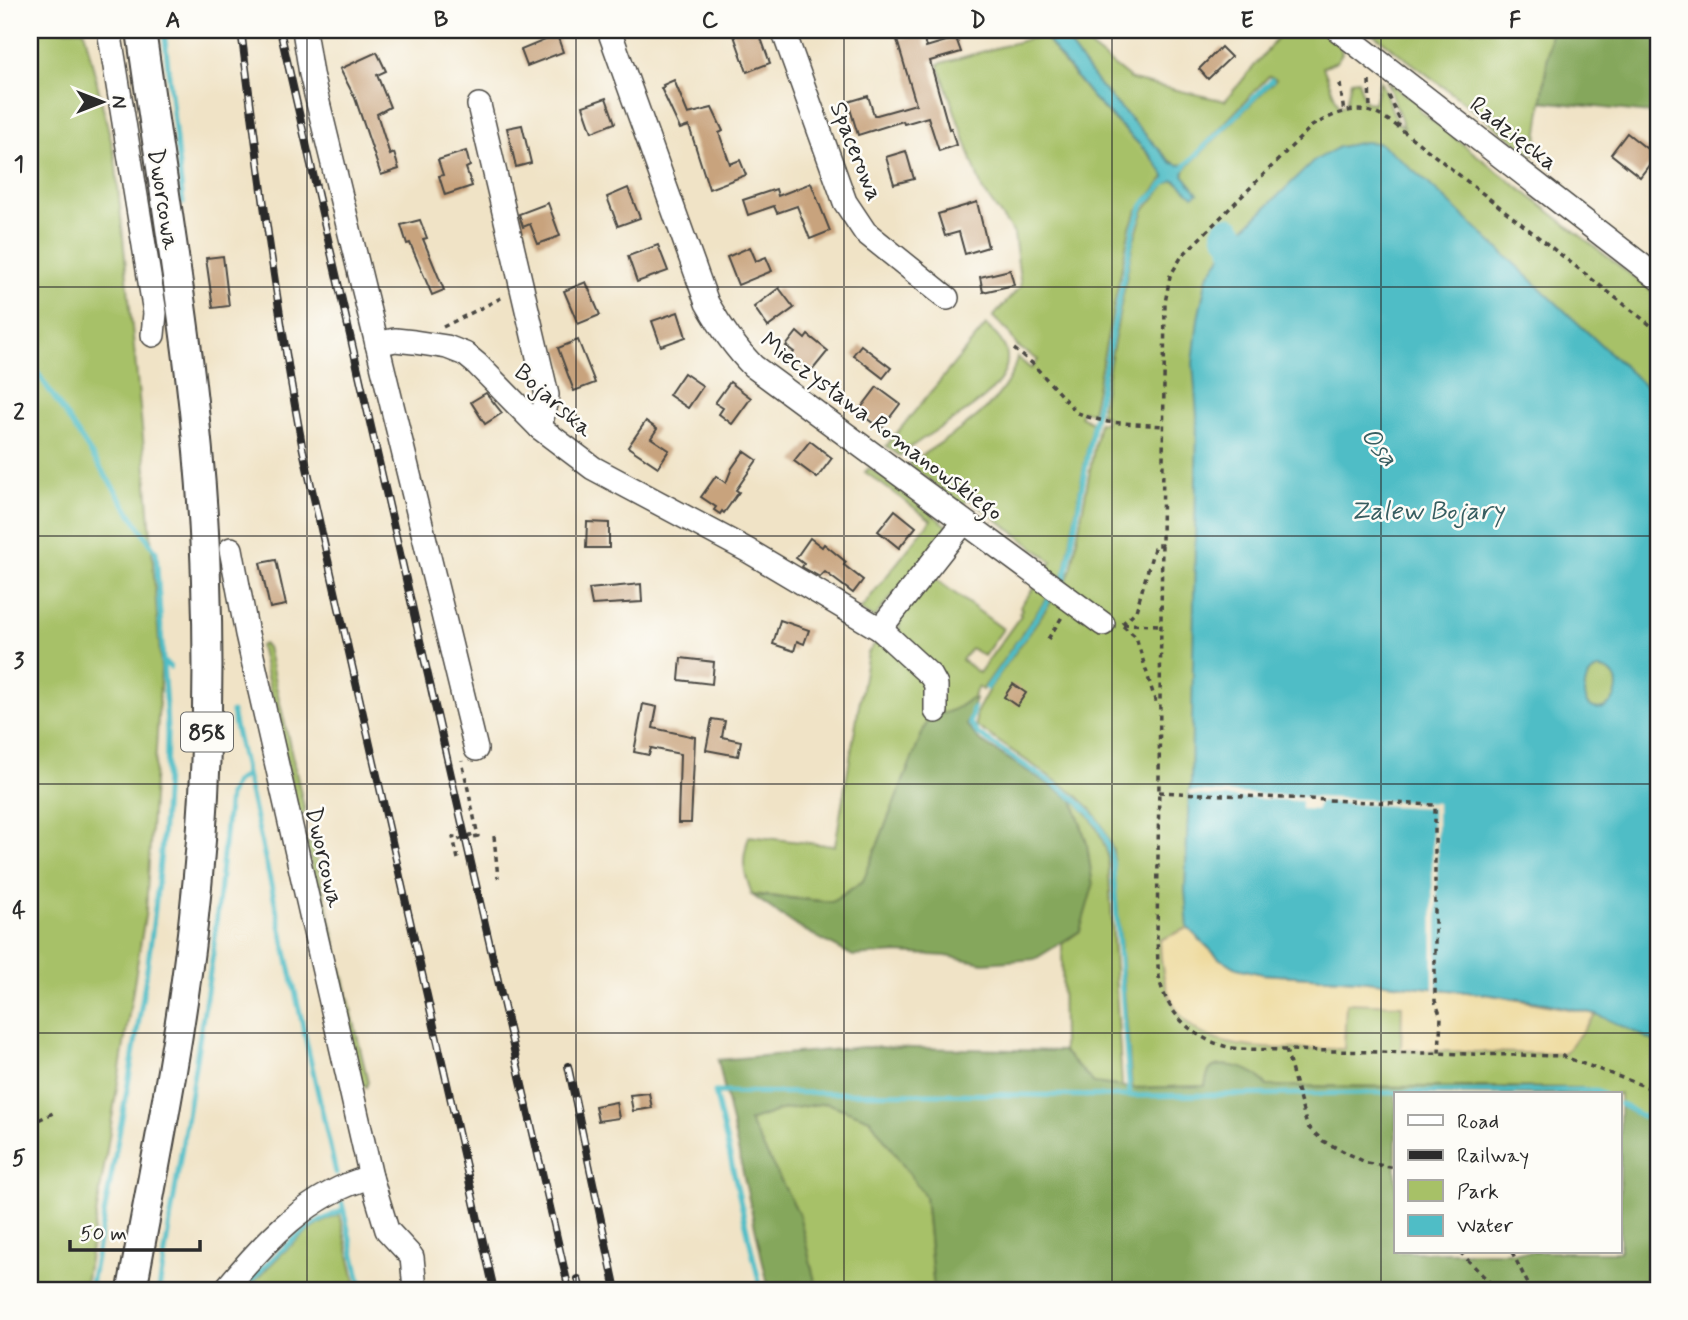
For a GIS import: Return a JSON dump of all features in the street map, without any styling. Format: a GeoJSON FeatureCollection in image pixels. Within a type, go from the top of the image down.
{"type":"FeatureCollection","features":[{"type":"Feature","properties":{"kind":"main road","name":"858"},"geometry":{"type":"LineString","coordinates":[[132,1290],[187,971],[202,816],[208,680],[205,536],[194,402],[141,30]]}},
{"type":"Feature","properties":{"kind":"street","name":"Dworcowa"},"geometry":{"type":"LineString","coordinates":[[109,30],[155,313],[152,335]]}},
{"type":"Feature","properties":{"kind":"street"},"geometry":{"type":"LineString","coordinates":[[304,30],[311,74],[475,749]]}},
{"type":"Feature","properties":{"kind":"street","name":"Mieczysława Romanowskiego"},"geometry":{"type":"LineString","coordinates":[[609,30],[707,303],[726,335],[753,366],[1073,601],[1112,624]]}},
{"type":"Feature","properties":{"kind":"street","name":"Spacerowa"},"geometry":{"type":"LineString","coordinates":[[783,30],[845,202],[865,232],[947,298]]}},
{"type":"Feature","properties":{"kind":"street","name":"Radzięcka"},"geometry":{"type":"LineString","coordinates":[[1338,30],[1658,278]]}},
{"type":"Feature","properties":{"kind":"street"},"geometry":{"type":"LineString","coordinates":[[479,105],[547,395],[540,428]]}},
{"type":"Feature","properties":{"kind":"street","name":"Bojarska"},"geometry":{"type":"LineString","coordinates":[[377,344],[395,340],[414,342],[447,347],[465,354],[540,428],[593,468],[747,550],[880,629],[931,676],[936,685],[936,711]]}},
{"type":"Feature","properties":{"kind":"street"},"geometry":{"type":"LineString","coordinates":[[880,629],[964,522]]}},
{"type":"Feature","properties":{"kind":"street","name":"Dworcowa"},"geometry":{"type":"LineString","coordinates":[[231,549],[247,634],[371,1177],[387,1230],[412,1257],[415,1290]]}},
{"type":"Feature","properties":{"kind":"street"},"geometry":{"type":"LineString","coordinates":[[225,1290],[280,1227],[321,1198],[352,1181],[371,1177]]}},
{"type":"Feature","properties":{"kind":"path"},"geometry":{"type":"LineString","coordinates":[[1369,81],[1370,109]]}},
{"type":"Feature","properties":{"kind":"path"},"geometry":{"type":"LineString","coordinates":[[1340,84],[1344,113]]}},
{"type":"Feature","properties":{"kind":"path"},"geometry":{"type":"LineString","coordinates":[[1658,331],[1398,127],[1370,109],[1344,113],[1312,126],[1182,256],[1173,269],[1165,303],[1158,971],[1166,998],[1178,1018],[1207,1040],[1235,1048],[1309,1053],[1363,1049],[1562,1056],[1658,1091]]}},
{"type":"Feature","properties":{"kind":"path"},"geometry":{"type":"LineString","coordinates":[[414,342],[522,287]]}},
{"type":"Feature","properties":{"kind":"path"},"geometry":{"type":"LineString","coordinates":[[1014,349],[1032,363],[1076,412],[1108,422],[1164,426]]}},
{"type":"Feature","properties":{"kind":"path"},"geometry":{"type":"LineString","coordinates":[[1112,624],[1136,611],[1156,545],[1163,545]]}},
{"type":"Feature","properties":{"kind":"path"},"geometry":{"type":"LineString","coordinates":[[1048,639],[1073,601]]}},
{"type":"Feature","properties":{"kind":"path"},"geometry":{"type":"LineString","coordinates":[[1112,624],[1161,625]]}},
{"type":"Feature","properties":{"kind":"path"},"geometry":{"type":"LineString","coordinates":[[1112,624],[1136,637],[1155,700],[1161,700]]}},
{"type":"Feature","properties":{"kind":"path"},"geometry":{"type":"LineString","coordinates":[[458,859],[453,837],[458,840],[473,834],[473,837],[478,836],[462,768],[462,752],[475,749]]}},
{"type":"Feature","properties":{"kind":"path"},"geometry":{"type":"LineString","coordinates":[[1159,792],[1435,805],[1435,1001],[1441,1017],[1438,1053]]}},
{"type":"Feature","properties":{"kind":"path"},"geometry":{"type":"LineString","coordinates":[[494,836],[498,878]]}},
{"type":"Feature","properties":{"kind":"path"},"geometry":{"type":"LineString","coordinates":[[1286,1050],[1307,1126],[1323,1141],[1367,1163],[1394,1168]]}},
{"type":"Feature","properties":{"kind":"path"},"geometry":{"type":"LineString","coordinates":[[30,1124],[53,1113]]}},
{"type":"Feature","properties":{"kind":"path"},"geometry":{"type":"LineString","coordinates":[[1462,1254],[1497,1290]]}},
{"type":"Feature","properties":{"kind":"path"},"geometry":{"type":"LineString","coordinates":[[1513,1254],[1531,1290]]}},
{"type":"Feature","properties":{"kind":"green space"},"geometry":{"type":"Polygon","coordinates":[[[30,30],[84,30],[115,157],[145,458],[161,669],[146,910],[84,1290],[30,1290],[30,30]]]}},
{"type":"Feature","properties":{"kind":"green space"},"geometry":{"type":"Polygon","coordinates":[[[1031,30],[1041,30],[1064,64],[1091,96],[1166,176],[1137,211],[1130,227],[1092,412],[1082,411],[1080,416],[1092,422],[1065,570],[1060,580],[1046,570],[1052,562],[1045,556],[970,499],[962,504],[908,464],[957,432],[989,406],[1002,391],[1017,357],[1031,369],[1038,360],[1017,346],[1008,331],[993,317],[1021,286],[1014,234],[982,189],[938,64],[1036,37],[1031,30]]]}},
{"type":"Feature","properties":{"kind":"green space","name":"Zalew Bojary"},"geometry":{"type":"Polygon","coordinates":[[[1058,30],[1085,30],[1079,38],[1132,80],[1225,101],[1284,30],[1319,30],[1338,43],[1342,53],[1337,61],[1323,67],[1339,107],[1346,104],[1351,81],[1358,80],[1365,102],[1374,103],[1380,80],[1397,122],[1404,127],[1387,82],[1418,103],[1420,111],[1658,296],[1658,1126],[1622,1107],[1622,1092],[1594,1092],[1587,1088],[1267,1086],[1238,1070],[1222,1065],[1210,1070],[1205,1086],[1132,1088],[1113,850],[1091,809],[1075,794],[976,726],[976,713],[989,689],[1054,598],[1049,595],[982,690],[978,687],[973,696],[975,699],[970,699],[939,716],[901,641],[899,630],[906,604],[930,575],[1003,629],[984,656],[971,648],[962,660],[979,673],[1021,615],[1020,607],[1036,585],[1057,594],[1072,566],[1099,422],[1105,423],[1106,416],[1100,414],[1133,243],[1144,210],[1166,184],[1173,180],[1197,193],[1183,175],[1185,169],[1276,79],[1269,76],[1186,164],[1178,165],[1168,159],[1100,86],[1058,30]]]}},
{"type":"Feature","properties":{"kind":"green space"},"geometry":{"type":"Polygon","coordinates":[[[1368,30],[1551,30],[1535,156],[1368,30]]]}},
{"type":"Feature","properties":{"kind":"green space"},"geometry":{"type":"Polygon","coordinates":[[[1551,30],[1658,30],[1658,114],[1542,101],[1551,30]]]}},
{"type":"Feature","properties":{"kind":"green space"},"geometry":{"type":"Polygon","coordinates":[[[986,325],[1002,343],[1007,356],[1005,372],[995,386],[981,400],[900,456],[886,446],[986,325]]]}},
{"type":"Feature","properties":{"kind":"green space"},"geometry":{"type":"Polygon","coordinates":[[[869,468],[949,527],[874,618],[860,610],[931,520],[865,472],[869,468]]]}},
{"type":"Feature","properties":{"kind":"green space"},"geometry":{"type":"Polygon","coordinates":[[[880,637],[930,682],[930,714],[863,881],[832,902],[752,894],[744,866],[749,836],[835,846],[868,653],[880,637]]]}},
{"type":"Feature","properties":{"kind":"green space"},"geometry":{"type":"Polygon","coordinates":[[[263,644],[267,647],[305,811],[302,816],[299,816],[260,646],[263,644]]]}},
{"type":"Feature","properties":{"kind":"green space"},"geometry":{"type":"Polygon","coordinates":[[[970,699],[975,699],[967,725],[979,740],[1073,800],[1087,844],[1093,886],[1080,931],[1035,959],[984,963],[946,956],[898,953],[853,956],[798,927],[752,895],[832,902],[863,881],[930,714],[952,711],[970,699]]]}},
{"type":"Feature","properties":{"kind":"green space"},"geometry":{"type":"Polygon","coordinates":[[[1073,800],[1095,825],[1108,856],[1122,1087],[1094,1083],[1063,1051],[1062,944],[1080,931],[1087,844],[1073,800]]]}},
{"type":"Feature","properties":{"kind":"green space"},"geometry":{"type":"Polygon","coordinates":[[[306,843],[313,846],[368,1082],[366,1087],[361,1085],[306,843]]]}},
{"type":"Feature","properties":{"kind":"green space"},"geometry":{"type":"Polygon","coordinates":[[[864,1047],[1063,1051],[1094,1083],[1132,1088],[1205,1086],[1210,1070],[1226,1065],[1251,1072],[1267,1086],[1587,1088],[1594,1092],[1394,1092],[1394,1254],[1622,1254],[1622,1107],[1658,1126],[1658,1290],[934,1290],[925,1196],[870,1119],[827,1103],[780,1110],[749,1121],[799,1214],[817,1290],[769,1290],[718,1060],[864,1047]]]}},
{"type":"Feature","properties":{"kind":"green space"},"geometry":{"type":"Polygon","coordinates":[[[827,1103],[870,1119],[925,1196],[934,1290],[817,1290],[749,1121],[780,1110],[827,1103]]]}},
{"type":"Feature","properties":{"kind":"green space"},"geometry":{"type":"Polygon","coordinates":[[[340,1214],[357,1290],[247,1290],[278,1257],[302,1237],[340,1214]]]}},
{"type":"Feature","properties":{"kind":"sand"},"geometry":{"type":"Polygon","coordinates":[[[1188,928],[1220,959],[1261,974],[1358,980],[1485,994],[1596,1014],[1564,1054],[1401,1050],[1402,1005],[1346,1003],[1344,1049],[1245,1046],[1218,1040],[1194,1028],[1176,1009],[1165,980],[1160,940],[1188,928]]]}},
{"type":"Feature","properties":{"kind":"water"},"geometry":{"type":"Polygon","coordinates":[[[1041,30],[1058,30],[1100,86],[1172,163],[1184,166],[1183,175],[1198,193],[1193,196],[1177,181],[1166,184],[1165,176],[1151,156],[1092,97],[1041,30]]]}},
{"type":"Feature","properties":{"kind":"water","name":"Zalew Bojary"},"geometry":{"type":"Polygon","coordinates":[[[1364,142],[1379,143],[1388,149],[1658,398],[1658,1043],[1596,1014],[1545,1003],[1358,980],[1262,974],[1237,968],[1220,959],[1188,928],[1185,890],[1191,784],[1197,416],[1193,363],[1198,319],[1207,277],[1233,239],[1314,161],[1339,147],[1364,142]],[[1597,669],[1589,676],[1585,684],[1587,704],[1597,708],[1612,702],[1617,685],[1608,671],[1597,669]]]}},
{"type":"Feature","properties":{"kind":"pier"},"geometry":{"type":"Polygon","coordinates":[[[1189,791],[1437,803],[1437,992],[1433,992],[1432,808],[1318,802],[1317,810],[1301,809],[1301,801],[1189,795],[1189,791]]]}},
{"type":"Feature","properties":{"kind":"building"},"geometry":{"type":"Polygon","coordinates":[[[732,30],[758,30],[770,63],[747,72],[732,30]]]}},
{"type":"Feature","properties":{"kind":"building"},"geometry":{"type":"Polygon","coordinates":[[[922,33],[926,47],[956,38],[961,52],[930,61],[956,145],[939,151],[928,117],[904,124],[903,121],[858,135],[848,102],[868,96],[874,115],[916,104],[897,40],[922,33]]]}},
{"type":"Feature","properties":{"kind":"building"},"geometry":{"type":"Polygon","coordinates":[[[557,35],[563,52],[527,66],[521,50],[557,35]]]}},
{"type":"Feature","properties":{"kind":"building"},"geometry":{"type":"Polygon","coordinates":[[[1221,47],[1231,57],[1208,79],[1199,69],[1221,47]]]}},
{"type":"Feature","properties":{"kind":"building"},"geometry":{"type":"Polygon","coordinates":[[[377,52],[386,71],[377,75],[390,107],[377,114],[390,155],[394,153],[399,169],[381,175],[355,98],[340,69],[377,52]]]}},
{"type":"Feature","properties":{"kind":"building"},"geometry":{"type":"Polygon","coordinates":[[[674,80],[688,114],[712,108],[723,131],[719,133],[730,164],[740,160],[746,175],[709,189],[689,126],[680,129],[661,88],[674,80]]]}},
{"type":"Feature","properties":{"kind":"building"},"geometry":{"type":"Polygon","coordinates":[[[606,98],[615,123],[592,132],[583,106],[606,98]]]}},
{"type":"Feature","properties":{"kind":"building"},"geometry":{"type":"Polygon","coordinates":[[[522,125],[531,163],[516,167],[507,128],[522,125]]]}},
{"type":"Feature","properties":{"kind":"building"},"geometry":{"type":"Polygon","coordinates":[[[1627,133],[1656,156],[1640,177],[1611,154],[1627,133]]]}},
{"type":"Feature","properties":{"kind":"building"},"geometry":{"type":"Polygon","coordinates":[[[466,151],[470,166],[466,168],[472,186],[445,195],[439,176],[443,175],[438,160],[466,151]]]}},
{"type":"Feature","properties":{"kind":"building"},"geometry":{"type":"Polygon","coordinates":[[[906,151],[914,179],[894,184],[886,157],[906,151]]]}},
{"type":"Feature","properties":{"kind":"building"},"geometry":{"type":"Polygon","coordinates":[[[811,183],[830,231],[810,239],[797,206],[777,213],[774,206],[748,215],[743,200],[776,189],[778,196],[811,183]]]}},
{"type":"Feature","properties":{"kind":"building"},"geometry":{"type":"Polygon","coordinates":[[[628,188],[640,218],[618,226],[607,197],[628,188]]]}},
{"type":"Feature","properties":{"kind":"building"},"geometry":{"type":"Polygon","coordinates":[[[977,202],[988,247],[965,254],[959,232],[945,236],[938,214],[977,202]]]}},
{"type":"Feature","properties":{"kind":"building"},"geometry":{"type":"Polygon","coordinates":[[[548,203],[560,236],[538,244],[530,224],[523,227],[519,214],[548,203]]]}},
{"type":"Feature","properties":{"kind":"building"},"geometry":{"type":"Polygon","coordinates":[[[420,220],[427,238],[423,239],[444,290],[432,295],[410,243],[407,244],[401,225],[420,220]]]}},
{"type":"Feature","properties":{"kind":"building"},"geometry":{"type":"Polygon","coordinates":[[[658,245],[668,271],[637,282],[628,256],[658,245]]]}},
{"type":"Feature","properties":{"kind":"building"},"geometry":{"type":"Polygon","coordinates":[[[750,247],[756,261],[766,257],[772,271],[738,285],[727,257],[750,247]]]}},
{"type":"Feature","properties":{"kind":"building"},"geometry":{"type":"Polygon","coordinates":[[[223,256],[229,306],[213,308],[206,258],[223,256]]]}},
{"type":"Feature","properties":{"kind":"building"},"geometry":{"type":"Polygon","coordinates":[[[1010,270],[1014,285],[983,292],[980,277],[1010,270]]]}},
{"type":"Feature","properties":{"kind":"building"},"geometry":{"type":"Polygon","coordinates":[[[586,282],[600,315],[578,324],[564,291],[586,282]]]}},
{"type":"Feature","properties":{"kind":"building"},"geometry":{"type":"Polygon","coordinates":[[[779,288],[794,308],[768,327],[754,307],[779,288]]]}},
{"type":"Feature","properties":{"kind":"building"},"geometry":{"type":"Polygon","coordinates":[[[678,312],[686,337],[661,346],[652,321],[678,312]]]}},
{"type":"Feature","properties":{"kind":"building"},"geometry":{"type":"Polygon","coordinates":[[[797,332],[805,339],[808,335],[828,351],[810,373],[791,357],[794,352],[786,346],[797,332]]]}},
{"type":"Feature","properties":{"kind":"building"},"geometry":{"type":"Polygon","coordinates":[[[578,340],[595,383],[574,391],[558,348],[578,340]]]}},
{"type":"Feature","properties":{"kind":"building"},"geometry":{"type":"Polygon","coordinates":[[[861,345],[891,368],[883,378],[853,355],[861,345]]]}},
{"type":"Feature","properties":{"kind":"building"},"geometry":{"type":"Polygon","coordinates":[[[684,373],[703,386],[688,408],[669,395],[684,373]]]}},
{"type":"Feature","properties":{"kind":"building"},"geometry":{"type":"Polygon","coordinates":[[[730,382],[751,398],[732,424],[719,414],[723,408],[715,403],[730,382]]]}},
{"type":"Feature","properties":{"kind":"building"},"geometry":{"type":"Polygon","coordinates":[[[877,387],[900,404],[881,429],[858,412],[877,387]]]}},
{"type":"Feature","properties":{"kind":"building"},"geometry":{"type":"Polygon","coordinates":[[[486,393],[502,413],[485,424],[471,402],[486,393]]]}},
{"type":"Feature","properties":{"kind":"building"},"geometry":{"type":"Polygon","coordinates":[[[646,421],[657,429],[651,438],[669,450],[658,467],[628,447],[646,421]]]}},
{"type":"Feature","properties":{"kind":"building"},"geometry":{"type":"Polygon","coordinates":[[[810,441],[832,458],[817,478],[794,461],[810,441]]]}},
{"type":"Feature","properties":{"kind":"building"},"geometry":{"type":"Polygon","coordinates":[[[744,451],[757,460],[736,490],[739,492],[724,513],[722,511],[720,514],[714,510],[716,507],[701,497],[716,476],[726,483],[732,468],[744,451]]]}},
{"type":"Feature","properties":{"kind":"building"},"geometry":{"type":"Polygon","coordinates":[[[895,510],[916,527],[899,548],[878,531],[895,510]]]}},
{"type":"Feature","properties":{"kind":"building"},"geometry":{"type":"Polygon","coordinates":[[[587,522],[609,523],[609,548],[586,548],[587,522]]]}},
{"type":"Feature","properties":{"kind":"building"},"geometry":{"type":"Polygon","coordinates":[[[810,538],[822,547],[824,544],[863,580],[853,593],[825,572],[820,577],[802,567],[804,564],[796,558],[810,538]]]}},
{"type":"Feature","properties":{"kind":"building"},"geometry":{"type":"Polygon","coordinates":[[[276,560],[286,605],[270,608],[260,563],[276,560]]]}},
{"type":"Feature","properties":{"kind":"building"},"geometry":{"type":"Polygon","coordinates":[[[641,584],[642,602],[592,605],[589,589],[641,584]]]}},
{"type":"Feature","properties":{"kind":"building"},"geometry":{"type":"Polygon","coordinates":[[[780,620],[809,630],[804,644],[797,641],[794,651],[773,644],[780,620]]]}},
{"type":"Feature","properties":{"kind":"building"},"geometry":{"type":"Polygon","coordinates":[[[681,658],[714,662],[712,684],[679,680],[681,658]]]}},
{"type":"Feature","properties":{"kind":"building"},"geometry":{"type":"Polygon","coordinates":[[[1013,684],[1026,693],[1017,706],[1004,697],[1013,684]]]}},
{"type":"Feature","properties":{"kind":"building"},"geometry":{"type":"Polygon","coordinates":[[[643,704],[657,707],[653,728],[695,737],[691,823],[678,823],[680,754],[651,748],[649,755],[634,752],[643,704]]]}},
{"type":"Feature","properties":{"kind":"building"},"geometry":{"type":"Polygon","coordinates":[[[712,719],[725,721],[722,737],[741,741],[738,756],[706,750],[712,719]]]}},
{"type":"Feature","properties":{"kind":"building"},"geometry":{"type":"Polygon","coordinates":[[[649,1093],[652,1108],[633,1111],[630,1095],[649,1093]]]}},
{"type":"Feature","properties":{"kind":"building"},"geometry":{"type":"Polygon","coordinates":[[[616,1102],[619,1118],[598,1121],[595,1106],[616,1102]]]}},
{"type":"Feature","properties":{"kind":"waterway"},"geometry":{"type":"LineString","coordinates":[[164,30],[183,203]]}},
{"type":"Feature","properties":{"kind":"waterway"},"geometry":{"type":"LineString","coordinates":[[1180,171],[1272,80]]}},
{"type":"Feature","properties":{"kind":"waterway"},"geometry":{"type":"LineString","coordinates":[[1064,579],[1134,227],[1143,205],[1169,179]]}},
{"type":"Feature","properties":{"kind":"waterway","name":"Osa"},"geometry":{"type":"LineString","coordinates":[[1228,232],[1248,278]]}},
{"type":"Feature","properties":{"kind":"waterway"},"geometry":{"type":"LineString","coordinates":[[30,361],[156,552],[163,661],[170,667]]}},
{"type":"Feature","properties":{"kind":"waterway"},"geometry":{"type":"LineString","coordinates":[[30,384],[37,372]]}},
{"type":"Feature","properties":{"kind":"waterway"},"geometry":{"type":"LineString","coordinates":[[987,688],[1050,598]]}},
{"type":"Feature","properties":{"kind":"waterway"},"geometry":{"type":"LineString","coordinates":[[90,1290],[140,1014],[159,875],[167,735],[163,661]]}},
{"type":"Feature","properties":{"kind":"waterway"},"geometry":{"type":"LineString","coordinates":[[973,708],[970,723],[978,734],[1078,802],[1089,812],[1105,836],[1113,869],[1130,1096]]}},
{"type":"Feature","properties":{"kind":"waterway"},"geometry":{"type":"LineString","coordinates":[[232,712],[336,1173]]}},
{"type":"Feature","properties":{"kind":"waterway"},"geometry":{"type":"LineString","coordinates":[[159,1290],[213,954],[229,795],[235,782],[245,776]]}},
{"type":"Feature","properties":{"kind":"waterway"},"geometry":{"type":"LineString","coordinates":[[761,1290],[715,1092],[1130,1096],[1394,1093]]}},
{"type":"Feature","properties":{"kind":"waterway"},"geometry":{"type":"LineString","coordinates":[[1439,1092],[1598,1092]]}},
{"type":"Feature","properties":{"kind":"waterway"},"geometry":{"type":"LineString","coordinates":[[1622,1105],[1658,1125]]}},
{"type":"Feature","properties":{"kind":"waterway"},"geometry":{"type":"LineString","coordinates":[[342,1203],[362,1290]]}},
{"type":"Feature","properties":{"kind":"waterway"},"geometry":{"type":"LineString","coordinates":[[243,1290],[302,1233],[344,1210]]}},
{"type":"Feature","properties":{"kind":"railway"},"geometry":{"type":"LineString","coordinates":[[241,30],[277,293],[303,450],[494,1290]]}},
{"type":"Feature","properties":{"kind":"railway"},"geometry":{"type":"LineString","coordinates":[[280,30],[569,1290]]}},
{"type":"Feature","properties":{"kind":"railway"},"geometry":{"type":"LineString","coordinates":[[568,1066],[616,1290]]}},
{"type":"Feature","properties":{"kind":"railway"},"geometry":{"type":"LineString","coordinates":[[578,1279],[581,1290]]}}]}
